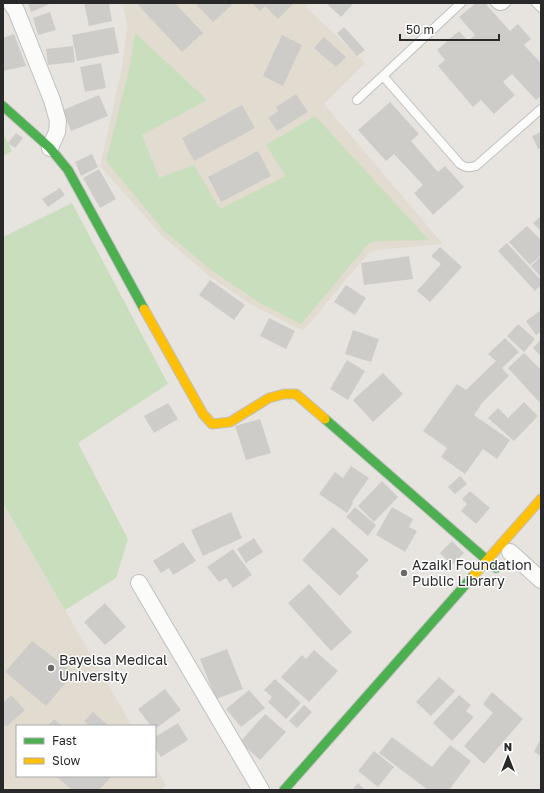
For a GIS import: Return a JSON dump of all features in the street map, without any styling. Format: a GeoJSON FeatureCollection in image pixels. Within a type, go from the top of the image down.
{"type":"FeatureCollection","features":[{"type":"Feature","properties":{"kind":"street"},"geometry":{"type":"LineString","coordinates":[[11,3],[16,10],[52,100],[58,120],[57,132],[50,148]]}},
{"type":"Feature","properties":{"kind":"street"},"geometry":{"type":"LineString","coordinates":[[3,106],[50,148],[68,170],[202,414],[212,424],[230,422],[269,398],[284,394],[296,394],[487,560],[503,560],[541,580]]}},
{"type":"Feature","properties":{"kind":"street"},"geometry":{"type":"LineString","coordinates":[[284,790],[541,499]]}},
{"type":"Feature","properties":{"kind":"street"},"geometry":{"type":"LineString","coordinates":[[139,583],[261,790]]}},
{"type":"Feature","properties":{"kind":"lane"},"geometry":{"type":"LineString","coordinates":[[357,100],[461,3]]}},
{"type":"Feature","properties":{"kind":"lane"},"geometry":{"type":"LineString","coordinates":[[495,3],[499,6],[503,6],[506,3]]}},
{"type":"Feature","properties":{"kind":"lane"},"geometry":{"type":"LineString","coordinates":[[536,3],[541,8]]}},
{"type":"Feature","properties":{"kind":"lane"},"geometry":{"type":"LineString","coordinates":[[383,76],[460,164],[465,167],[470,168],[476,166],[541,109]]}},
{"type":"Feature","properties":{"kind":"shaded area"},"geometry":{"type":"Polygon","coordinates":[[[123,3],[310,3],[306,7],[365,63],[324,104],[443,244],[377,250],[367,255],[303,331],[250,304],[208,275],[162,236],[100,166],[122,68],[127,25],[123,3]]]}},
{"type":"Feature","properties":{"kind":"shaded area","name":"Bayelsa Medical University"},"geometry":{"type":"Polygon","coordinates":[[[3,503],[131,725],[16,725],[16,777],[156,777],[156,768],[166,785],[162,790],[3,790],[3,503]]]}},
{"type":"Feature","properties":{"kind":"green space"},"geometry":{"type":"Polygon","coordinates":[[[135,33],[207,100],[142,135],[159,178],[194,165],[220,209],[286,176],[266,145],[315,116],[429,240],[378,241],[369,243],[301,324],[260,303],[214,272],[164,231],[106,161],[130,66],[135,33]]]}},
{"type":"Feature","properties":{"kind":"green space"},"geometry":{"type":"Polygon","coordinates":[[[3,133],[12,151],[3,156],[3,133]]]}},
{"type":"Feature","properties":{"kind":"green space"},"geometry":{"type":"Polygon","coordinates":[[[72,203],[168,384],[78,443],[128,539],[116,578],[65,610],[3,503],[3,237],[72,203]]]}},
{"type":"Feature","properties":{"kind":"building"},"geometry":{"type":"Polygon","coordinates":[[[28,3],[52,3],[31,12],[28,3]]]}},
{"type":"Feature","properties":{"kind":"building"},"geometry":{"type":"Polygon","coordinates":[[[84,3],[109,3],[112,21],[89,26],[84,3]]]}},
{"type":"Feature","properties":{"kind":"building"},"geometry":{"type":"Polygon","coordinates":[[[140,3],[175,3],[203,33],[182,52],[138,5],[140,3]]]}},
{"type":"Feature","properties":{"kind":"building"},"geometry":{"type":"Polygon","coordinates":[[[195,3],[230,3],[232,5],[213,22],[195,3]]]}},
{"type":"Feature","properties":{"kind":"building"},"geometry":{"type":"Polygon","coordinates":[[[252,3],[294,3],[278,19],[265,6],[260,11],[252,3]]]}},
{"type":"Feature","properties":{"kind":"building"},"geometry":{"type":"Polygon","coordinates":[[[326,3],[354,3],[341,17],[326,3]]]}},
{"type":"Feature","properties":{"kind":"building"},"geometry":{"type":"Polygon","coordinates":[[[476,3],[485,3],[510,31],[518,24],[531,39],[524,45],[541,63],[541,96],[536,100],[512,74],[503,82],[515,95],[494,114],[481,100],[473,107],[438,66],[445,60],[437,50],[459,31],[468,41],[475,35],[459,17],[476,3]]]}},
{"type":"Feature","properties":{"kind":"building"},"geometry":{"type":"Polygon","coordinates":[[[50,12],[56,30],[38,35],[33,18],[50,12]]]}},
{"type":"Feature","properties":{"kind":"building"},"geometry":{"type":"Polygon","coordinates":[[[114,27],[119,53],[77,61],[72,35],[114,27]]]}},
{"type":"Feature","properties":{"kind":"building"},"geometry":{"type":"Polygon","coordinates":[[[344,27],[365,50],[357,56],[337,33],[344,27]]]}},
{"type":"Feature","properties":{"kind":"building"},"geometry":{"type":"Polygon","coordinates":[[[14,34],[26,66],[3,71],[3,38],[14,34]]]}},
{"type":"Feature","properties":{"kind":"building"},"geometry":{"type":"Polygon","coordinates":[[[282,35],[302,45],[283,86],[263,76],[282,35]]]}},
{"type":"Feature","properties":{"kind":"building"},"geometry":{"type":"Polygon","coordinates":[[[324,37],[346,57],[336,67],[314,48],[324,37]]]}},
{"type":"Feature","properties":{"kind":"building"},"geometry":{"type":"Polygon","coordinates":[[[73,46],[75,62],[48,65],[46,49],[73,46]]]}},
{"type":"Feature","properties":{"kind":"building"},"geometry":{"type":"Polygon","coordinates":[[[101,63],[106,88],[85,92],[80,67],[101,63]]]}},
{"type":"Feature","properties":{"kind":"building"},"geometry":{"type":"Polygon","coordinates":[[[296,94],[308,112],[277,131],[268,118],[278,111],[276,107],[296,94]]]}},
{"type":"Feature","properties":{"kind":"building"},"geometry":{"type":"Polygon","coordinates":[[[99,95],[108,116],[71,131],[63,110],[99,95]]]}},
{"type":"Feature","properties":{"kind":"building"},"geometry":{"type":"Polygon","coordinates":[[[390,102],[419,134],[411,141],[438,172],[445,166],[464,187],[433,215],[414,193],[423,185],[394,154],[386,161],[358,130],[390,102]]]}},
{"type":"Feature","properties":{"kind":"building"},"geometry":{"type":"Polygon","coordinates":[[[242,105],[255,128],[194,161],[182,138],[242,105]]]}},
{"type":"Feature","properties":{"kind":"building"},"geometry":{"type":"Polygon","coordinates":[[[541,132],[541,148],[538,149],[532,136],[541,132]]]}},
{"type":"Feature","properties":{"kind":"building"},"geometry":{"type":"Polygon","coordinates":[[[16,133],[23,138],[15,148],[8,143],[16,133]]]}},
{"type":"Feature","properties":{"kind":"building"},"geometry":{"type":"Polygon","coordinates":[[[258,151],[271,176],[221,202],[208,177],[258,151]]]}},
{"type":"Feature","properties":{"kind":"building"},"geometry":{"type":"Polygon","coordinates":[[[92,154],[98,167],[81,176],[75,162],[92,154]]]}},
{"type":"Feature","properties":{"kind":"building"},"geometry":{"type":"Polygon","coordinates":[[[99,169],[116,199],[100,208],[83,178],[99,169]]]}},
{"type":"Feature","properties":{"kind":"building"},"geometry":{"type":"Polygon","coordinates":[[[60,188],[65,195],[48,207],[42,199],[60,188]]]}},
{"type":"Feature","properties":{"kind":"building"},"geometry":{"type":"Polygon","coordinates":[[[541,216],[541,231],[533,223],[541,216]]]}},
{"type":"Feature","properties":{"kind":"building"},"geometry":{"type":"Polygon","coordinates":[[[527,226],[541,240],[541,255],[530,265],[509,242],[527,226]]]}},
{"type":"Feature","properties":{"kind":"building"},"geometry":{"type":"Polygon","coordinates":[[[507,243],[541,280],[541,285],[535,291],[498,251],[507,243]]]}},
{"type":"Feature","properties":{"kind":"building"},"geometry":{"type":"Polygon","coordinates":[[[440,247],[462,267],[430,302],[417,291],[441,264],[431,256],[440,247]]]}},
{"type":"Feature","properties":{"kind":"building"},"geometry":{"type":"Polygon","coordinates":[[[409,256],[413,279],[364,285],[361,263],[409,256]]]}},
{"type":"Feature","properties":{"kind":"building"},"geometry":{"type":"Polygon","coordinates":[[[541,256],[541,277],[531,266],[541,256]]]}},
{"type":"Feature","properties":{"kind":"building"},"geometry":{"type":"Polygon","coordinates":[[[210,280],[245,305],[234,320],[199,295],[210,280]]]}},
{"type":"Feature","properties":{"kind":"building"},"geometry":{"type":"Polygon","coordinates":[[[346,285],[366,298],[355,315],[334,302],[346,285]]]}},
{"type":"Feature","properties":{"kind":"building"},"geometry":{"type":"Polygon","coordinates":[[[540,311],[541,332],[536,335],[526,321],[540,311]]]}},
{"type":"Feature","properties":{"kind":"building"},"geometry":{"type":"Polygon","coordinates":[[[269,318],[295,331],[286,349],[260,336],[269,318]]]}},
{"type":"Feature","properties":{"kind":"building"},"geometry":{"type":"Polygon","coordinates":[[[518,324],[535,339],[524,352],[507,336],[518,324]]]}},
{"type":"Feature","properties":{"kind":"building"},"geometry":{"type":"Polygon","coordinates":[[[353,330],[379,339],[371,362],[345,354],[353,330]]]}},
{"type":"Feature","properties":{"kind":"building"},"geometry":{"type":"Polygon","coordinates":[[[505,338],[519,352],[502,368],[509,376],[483,402],[474,415],[510,440],[497,459],[483,449],[465,474],[441,457],[447,448],[423,431],[457,384],[466,390],[496,361],[488,354],[505,338]]]}},
{"type":"Feature","properties":{"kind":"building"},"geometry":{"type":"Polygon","coordinates":[[[541,339],[541,356],[533,348],[541,339]]]}},
{"type":"Feature","properties":{"kind":"building"},"geometry":{"type":"Polygon","coordinates":[[[524,353],[541,370],[541,404],[508,368],[524,353]]]}},
{"type":"Feature","properties":{"kind":"building"},"geometry":{"type":"Polygon","coordinates":[[[347,360],[365,371],[348,400],[330,389],[347,360]]]}},
{"type":"Feature","properties":{"kind":"building"},"geometry":{"type":"Polygon","coordinates":[[[383,373],[403,394],[373,422],[353,400],[383,373]]]}},
{"type":"Feature","properties":{"kind":"building"},"geometry":{"type":"Polygon","coordinates":[[[524,402],[538,416],[514,441],[488,418],[498,408],[508,418],[524,402]]]}},
{"type":"Feature","properties":{"kind":"building"},"geometry":{"type":"Polygon","coordinates":[[[168,403],[178,419],[154,433],[144,416],[168,403]]]}},
{"type":"Feature","properties":{"kind":"building"},"geometry":{"type":"Polygon","coordinates":[[[260,419],[271,453],[246,460],[235,426],[260,419]]]}},
{"type":"Feature","properties":{"kind":"building"},"geometry":{"type":"Polygon","coordinates":[[[351,466],[369,478],[352,502],[353,503],[347,513],[319,494],[335,472],[343,478],[351,466]]]}},
{"type":"Feature","properties":{"kind":"building"},"geometry":{"type":"Polygon","coordinates":[[[460,476],[467,484],[455,494],[448,487],[460,476]]]}},
{"type":"Feature","properties":{"kind":"building"},"geometry":{"type":"Polygon","coordinates":[[[382,481],[398,497],[374,522],[358,506],[382,481]]]}},
{"type":"Feature","properties":{"kind":"building"},"geometry":{"type":"Polygon","coordinates":[[[470,491],[490,508],[476,524],[461,511],[467,504],[462,499],[470,491]]]}},
{"type":"Feature","properties":{"kind":"building"},"geometry":{"type":"Polygon","coordinates":[[[355,507],[376,525],[368,536],[346,517],[355,507]]]}},
{"type":"Feature","properties":{"kind":"building"},"geometry":{"type":"Polygon","coordinates":[[[392,507],[413,519],[409,527],[417,531],[405,552],[376,535],[392,507]]]}},
{"type":"Feature","properties":{"kind":"building"},"geometry":{"type":"Polygon","coordinates":[[[231,512],[242,538],[203,556],[191,530],[231,512]]]}},
{"type":"Feature","properties":{"kind":"building"},"geometry":{"type":"Polygon","coordinates":[[[333,527],[369,560],[356,573],[359,576],[340,596],[302,560],[333,527]]]}},
{"type":"Feature","properties":{"kind":"building"},"geometry":{"type":"Polygon","coordinates":[[[254,538],[263,552],[246,563],[237,549],[254,538]]]}},
{"type":"Feature","properties":{"kind":"building"},"geometry":{"type":"Polygon","coordinates":[[[452,541],[464,553],[452,565],[440,553],[452,541]]]}},
{"type":"Feature","properties":{"kind":"building"},"geometry":{"type":"Polygon","coordinates":[[[183,542],[196,561],[173,575],[169,568],[161,573],[153,561],[183,542]]]}},
{"type":"Feature","properties":{"kind":"building"},"geometry":{"type":"Polygon","coordinates":[[[233,549],[252,575],[233,588],[226,578],[219,582],[207,567],[233,549]]]}},
{"type":"Feature","properties":{"kind":"building"},"geometry":{"type":"Polygon","coordinates":[[[309,584],[352,632],[331,651],[288,603],[309,584]]]}},
{"type":"Feature","properties":{"kind":"building"},"geometry":{"type":"Polygon","coordinates":[[[105,603],[126,627],[105,645],[84,622],[105,603]]]}},
{"type":"Feature","properties":{"kind":"building"},"geometry":{"type":"Polygon","coordinates":[[[32,641],[74,673],[46,706],[5,672],[32,641]]]}},
{"type":"Feature","properties":{"kind":"building"},"geometry":{"type":"Polygon","coordinates":[[[227,649],[243,689],[216,699],[200,659],[227,649]]]}},
{"type":"Feature","properties":{"kind":"building"},"geometry":{"type":"Polygon","coordinates":[[[314,650],[338,671],[309,702],[281,677],[302,655],[306,659],[314,650]]]}},
{"type":"Feature","properties":{"kind":"building"},"geometry":{"type":"Polygon","coordinates":[[[439,677],[455,691],[431,716],[416,702],[439,677]]]}},
{"type":"Feature","properties":{"kind":"building"},"geometry":{"type":"Polygon","coordinates":[[[275,679],[301,703],[286,719],[268,702],[272,697],[264,690],[275,679]]]}},
{"type":"Feature","properties":{"kind":"building"},"geometry":{"type":"Polygon","coordinates":[[[165,689],[181,710],[156,728],[156,725],[150,725],[138,709],[165,689]]]}},
{"type":"Feature","properties":{"kind":"building"},"geometry":{"type":"Polygon","coordinates":[[[249,690],[265,708],[241,727],[226,709],[249,690]]]}},
{"type":"Feature","properties":{"kind":"building"},"geometry":{"type":"Polygon","coordinates":[[[492,692],[523,719],[484,764],[464,746],[493,713],[483,704],[492,692]]]}},
{"type":"Feature","properties":{"kind":"building"},"geometry":{"type":"Polygon","coordinates":[[[11,695],[25,710],[6,727],[3,723],[3,703],[11,695]]]}},
{"type":"Feature","properties":{"kind":"building"},"geometry":{"type":"Polygon","coordinates":[[[459,695],[471,705],[466,711],[474,717],[452,741],[433,723],[459,695]]]}},
{"type":"Feature","properties":{"kind":"building"},"geometry":{"type":"Polygon","coordinates":[[[304,705],[312,712],[297,728],[289,721],[304,705]]]}},
{"type":"Feature","properties":{"kind":"building"},"geometry":{"type":"Polygon","coordinates":[[[93,712],[108,725],[89,725],[84,721],[93,712]]]}},
{"type":"Feature","properties":{"kind":"building"},"geometry":{"type":"Polygon","coordinates":[[[265,714],[286,732],[260,760],[240,742],[265,714]]]}},
{"type":"Feature","properties":{"kind":"building"},"geometry":{"type":"Polygon","coordinates":[[[54,719],[61,725],[49,725],[54,719]]]}},
{"type":"Feature","properties":{"kind":"building"},"geometry":{"type":"Polygon","coordinates":[[[178,723],[188,740],[161,757],[156,750],[156,736],[178,723]]]}},
{"type":"Feature","properties":{"kind":"building"},"geometry":{"type":"Polygon","coordinates":[[[392,737],[432,767],[450,745],[471,761],[449,790],[428,790],[379,753],[392,737]]]}},
{"type":"Feature","properties":{"kind":"building"},"geometry":{"type":"Polygon","coordinates":[[[541,738],[541,756],[534,752],[541,738]]]}},
{"type":"Feature","properties":{"kind":"building"},"geometry":{"type":"Polygon","coordinates":[[[374,751],[394,767],[378,787],[358,771],[374,751]]]}},
{"type":"Feature","properties":{"kind":"building"},"geometry":{"type":"Polygon","coordinates":[[[57,777],[111,777],[99,790],[72,790],[57,777]]]}},
{"type":"Feature","properties":{"kind":"building"},"geometry":{"type":"Polygon","coordinates":[[[358,783],[365,790],[352,790],[358,783]]]}},
{"type":"Feature","properties":{"kind":"traffic: fast"},"geometry":{"type":"LineString","coordinates":[[3,106],[50,148],[68,170],[144,309]]}},
{"type":"Feature","properties":{"kind":"traffic: fast"},"geometry":{"type":"LineString","coordinates":[[325,419],[496,568]]}},
{"type":"Feature","properties":{"kind":"traffic: fast"},"geometry":{"type":"LineString","coordinates":[[284,790],[474,575]]}},
{"type":"Feature","properties":{"kind":"traffic: slow"},"geometry":{"type":"LineString","coordinates":[[144,309],[203,414],[212,424],[230,422],[269,398],[284,394],[296,394],[325,419]]}},
{"type":"Feature","properties":{"kind":"traffic: slow"},"geometry":{"type":"LineString","coordinates":[[474,575],[541,499]]}},
{"type":"Feature","properties":{"kind":"place","name":"Azaiki Foundation Public Library"},"geometry":{"type":"Point","coordinates":[404,573]}},
{"type":"Feature","properties":{"kind":"place","name":"Bayelsa Medical University"},"geometry":{"type":"Point","coordinates":[51,668]}}]}
